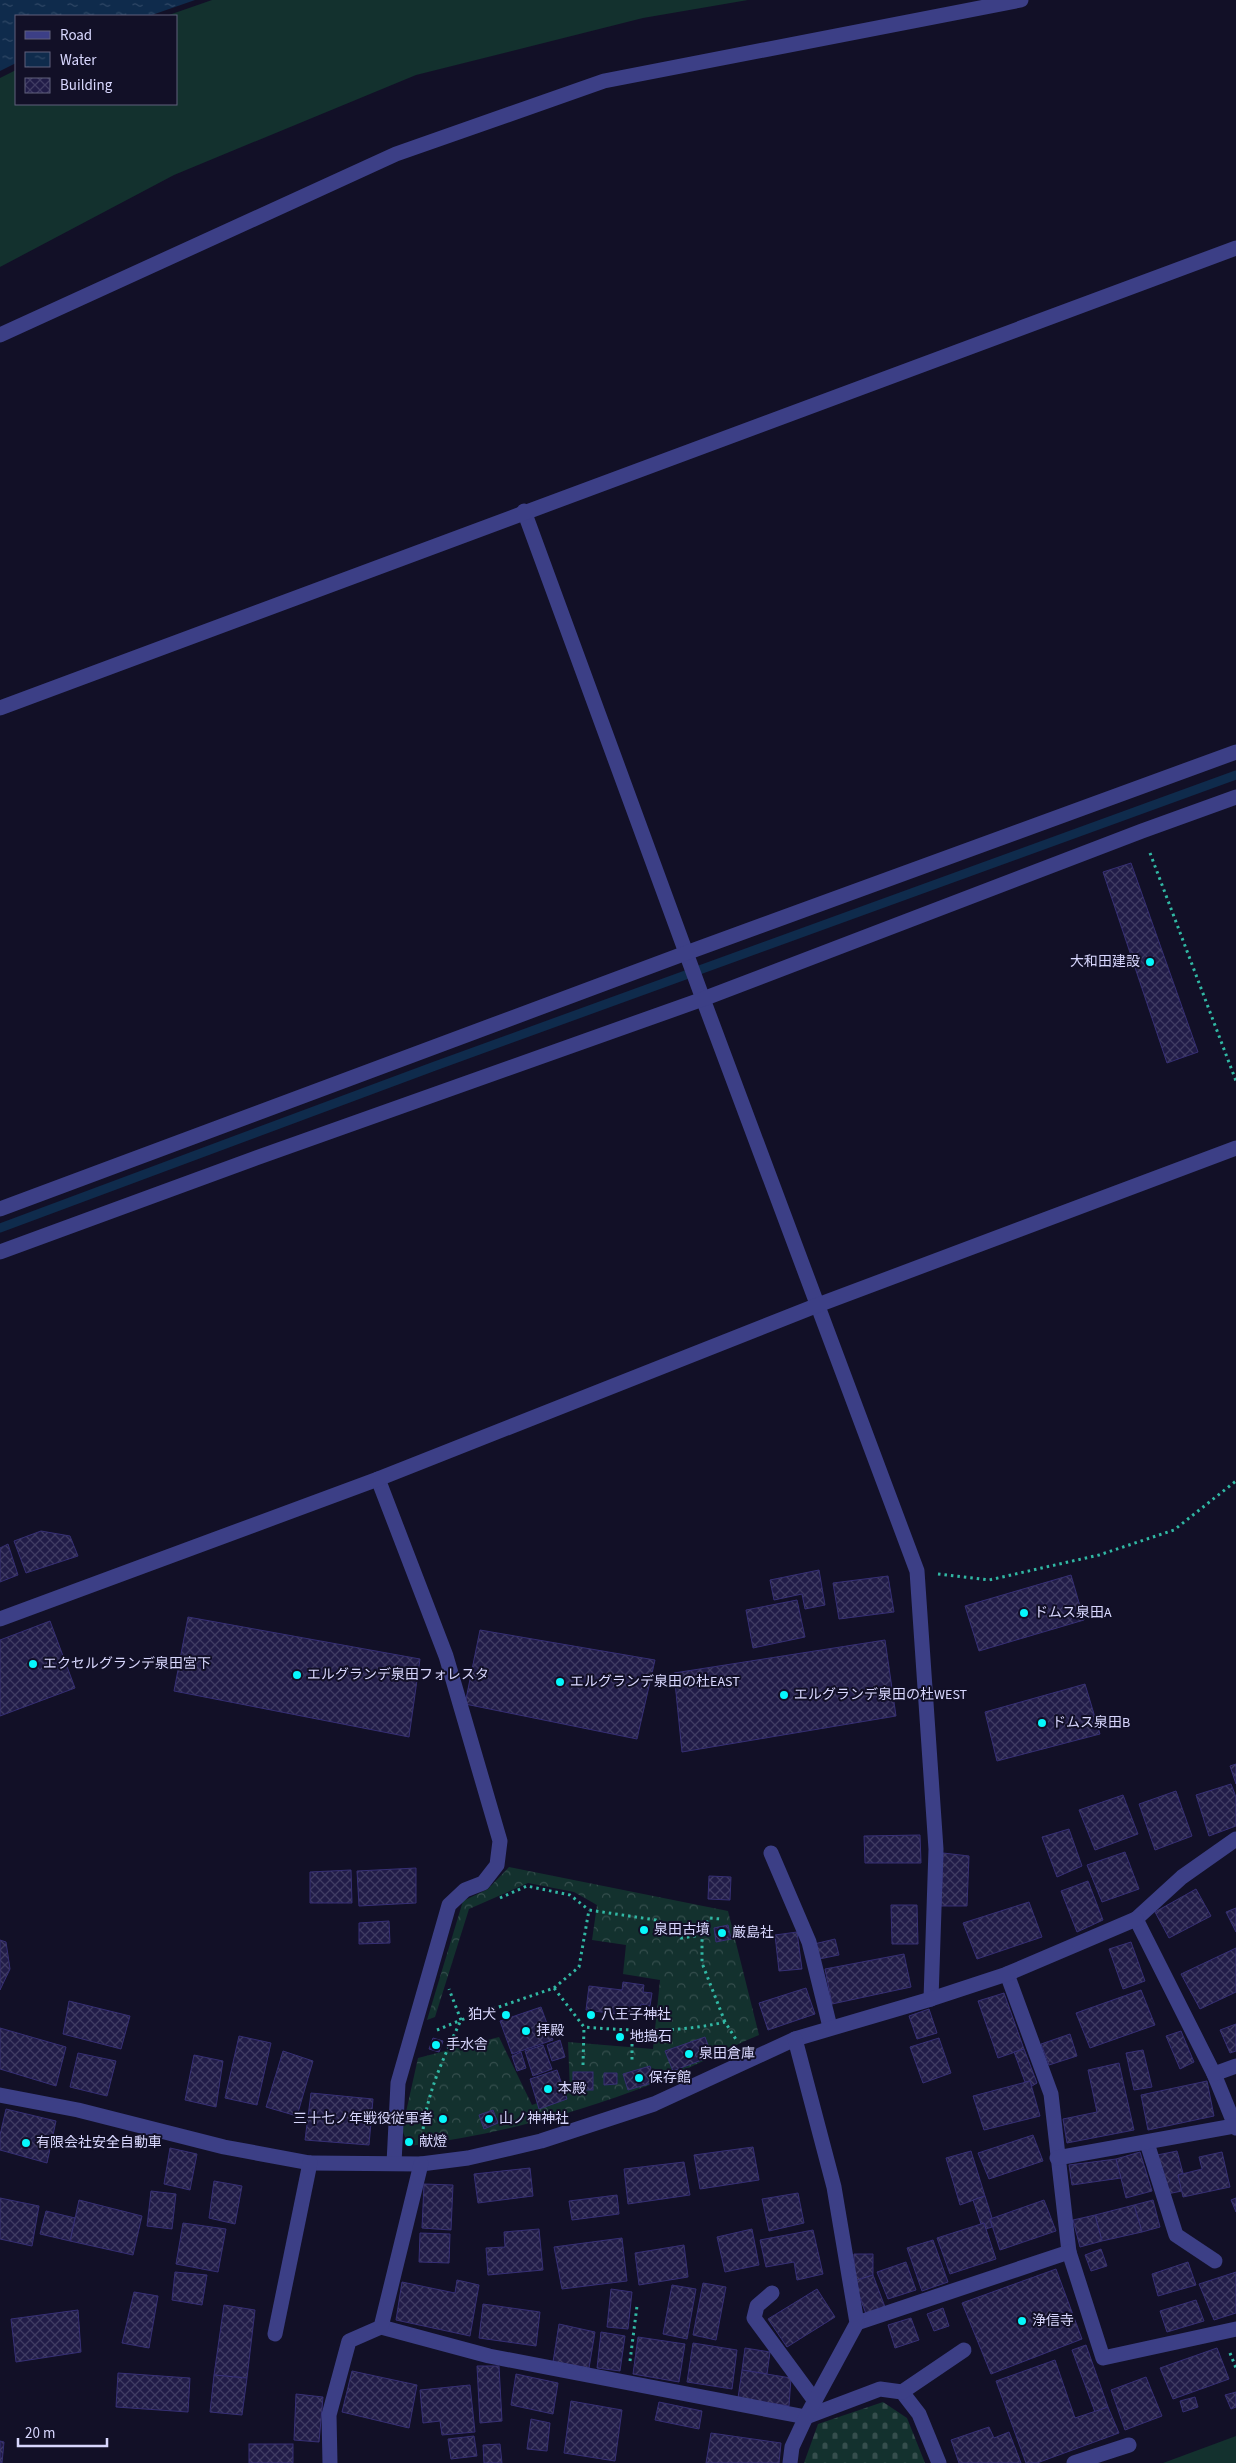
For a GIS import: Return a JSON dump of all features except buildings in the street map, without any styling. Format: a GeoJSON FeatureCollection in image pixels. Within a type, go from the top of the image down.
{"type":"FeatureCollection","features":[{"type":"Feature","properties":{"kind":"street"},"geometry":{"type":"LineString","coordinates":[[0,334],[396,154],[604,81],[1021,0]]}},
{"type":"Feature","properties":{"kind":"street"},"geometry":{"type":"LineString","coordinates":[[0,708],[524,511],[1236,248]]}},
{"type":"Feature","properties":{"kind":"street"},"geometry":{"type":"LineString","coordinates":[[524,511],[703,999],[917,1571],[936,1849],[930,1999]]}},
{"type":"Feature","properties":{"kind":"street"},"geometry":{"type":"LineString","coordinates":[[0,1209],[686,953],[1236,752]]}},
{"type":"Feature","properties":{"kind":"street"},"geometry":{"type":"LineString","coordinates":[[0,1252],[256,1158],[703,999],[1142,831],[1236,798]]}},
{"type":"Feature","properties":{"kind":"street"},"geometry":{"type":"LineString","coordinates":[[0,1619],[378,1479],[818,1305],[1236,1148]]}},
{"type":"Feature","properties":{"kind":"street"},"geometry":{"type":"LineString","coordinates":[[378,1479],[446,1656],[500,1841],[497,1866],[483,1883],[465,1890],[449,1905],[398,2084],[394,2163]]}},
{"type":"Feature","properties":{"kind":"street"},"geometry":{"type":"LineString","coordinates":[[0,2095],[78,2110],[224,2147],[310,2163],[421,2164],[468,2158],[541,2141],[654,2104],[795,2039],[1007,1974],[1136,1919],[1182,1877],[1236,1840]]}},
{"type":"Feature","properties":{"kind":"street"},"geometry":{"type":"LineString","coordinates":[[771,1853],[809,1942],[830,2027]]}},
{"type":"Feature","properties":{"kind":"street"},"geometry":{"type":"LineString","coordinates":[[1057,2158],[1235,2127],[1232,2108],[1136,1919]]}},
{"type":"Feature","properties":{"kind":"street"},"geometry":{"type":"LineString","coordinates":[[1007,1974],[1051,2094],[1069,2252],[1103,2358],[1236,2329]]}},
{"type":"Feature","properties":{"kind":"street"},"geometry":{"type":"LineString","coordinates":[[790,2463],[792,2447],[806,2417],[857,2323],[834,2187],[795,2039]]}},
{"type":"Feature","properties":{"kind":"street"},"geometry":{"type":"LineString","coordinates":[[1214,2074],[1236,2066]]}},
{"type":"Feature","properties":{"kind":"street"},"geometry":{"type":"LineString","coordinates":[[1147,2142],[1176,2235],[1215,2261]]}},
{"type":"Feature","properties":{"kind":"street"},"geometry":{"type":"LineString","coordinates":[[275,2334],[310,2163]]}},
{"type":"Feature","properties":{"kind":"street"},"geometry":{"type":"LineString","coordinates":[[381,2328],[421,2164]]}},
{"type":"Feature","properties":{"kind":"street"},"geometry":{"type":"LineString","coordinates":[[857,2323],[1069,2252]]}},
{"type":"Feature","properties":{"kind":"street"},"geometry":{"type":"LineString","coordinates":[[772,2293],[757,2306],[754,2318],[815,2401]]}},
{"type":"Feature","properties":{"kind":"street"},"geometry":{"type":"LineString","coordinates":[[330,2463],[329,2415],[349,2341],[381,2328],[489,2356],[806,2417],[880,2389],[902,2392],[964,2350]]}},
{"type":"Feature","properties":{"kind":"street"},"geometry":{"type":"LineString","coordinates":[[902,2392],[919,2414],[938,2463]]}},
{"type":"Feature","properties":{"kind":"street"},"geometry":{"type":"LineString","coordinates":[[1074,2463],[1128,2444]]}},
{"type":"Feature","properties":{"kind":"path"},"geometry":{"type":"LineString","coordinates":[[1142,831],[1236,1081]]}},
{"type":"Feature","properties":{"kind":"path"},"geometry":{"type":"LineString","coordinates":[[917,1571],[989,1580],[1099,1556],[1174,1530],[1236,1481]]}},
{"type":"Feature","properties":{"kind":"path"},"geometry":{"type":"LineString","coordinates":[[495,1901],[527,1886],[570,1895],[589,1910],[656,1920],[681,1938],[702,1934]]}},
{"type":"Feature","properties":{"kind":"path"},"geometry":{"type":"LineString","coordinates":[[461,2020],[554,1988],[579,1967],[589,1910]]}},
{"type":"Feature","properties":{"kind":"path"},"geometry":{"type":"LineString","coordinates":[[721,1919],[709,1918],[702,1934],[702,1963],[725,2022],[749,2060]]}},
{"type":"Feature","properties":{"kind":"path"},"geometry":{"type":"LineString","coordinates":[[421,2164],[422,2129],[436,2074],[461,2020],[447,1984]]}},
{"type":"Feature","properties":{"kind":"path"},"geometry":{"type":"LineString","coordinates":[[554,1988],[584,2026],[584,2065]]}},
{"type":"Feature","properties":{"kind":"path"},"geometry":{"type":"LineString","coordinates":[[584,2026],[632,2031],[695,2029],[725,2022]]}},
{"type":"Feature","properties":{"kind":"path"},"geometry":{"type":"LineString","coordinates":[[632,2031],[632,2061]]}},
{"type":"Feature","properties":{"kind":"path"},"geometry":{"type":"LineString","coordinates":[[627,2384],[637,2306]]}},
{"type":"Feature","properties":{"kind":"green space"},"geometry":{"type":"Polygon","coordinates":[[[212,0],[748,0],[643,18],[416,75],[174,175],[0,267],[0,78],[15,70],[15,105],[178,105],[178,15],[169,15],[212,0]]]}},
{"type":"Feature","properties":{"kind":"green space"},"geometry":{"type":"Polygon","coordinates":[[[509,1867],[728,1911],[759,2035],[665,2078],[592,2105],[502,2130],[409,2146],[402,2130],[418,2058],[499,2037],[532,2105],[570,2091],[568,2042],[653,2049],[660,1980],[623,1974],[626,1945],[592,1940],[597,1905],[574,1892],[528,1883],[469,1909],[435,2017],[427,2020],[463,1901],[488,1889],[509,1867]]]}},
{"type":"Feature","properties":{"kind":"green space"},"geometry":{"type":"Polygon","coordinates":[[[883,2402],[907,2418],[925,2463],[804,2463],[818,2424],[883,2402]]]}},
{"type":"Feature","properties":{"kind":"green space"},"geometry":{"type":"Polygon","coordinates":[[[1236,2436],[1236,2463],[1163,2463],[1236,2436]]]}},
{"type":"Feature","properties":{"kind":"water"},"geometry":{"type":"Polygon","coordinates":[[[0,0],[195,0],[152,15],[15,15],[15,64],[0,71],[0,0]]]}},
{"type":"Feature","properties":{"kind":"waterway"},"geometry":{"type":"LineString","coordinates":[[0,1228],[435,1066],[1236,775]]}},
{"type":"Feature","properties":{"kind":"place","name":"大和田建設"},"geometry":{"type":"Point","coordinates":[1150,962]}},
{"type":"Feature","properties":{"kind":"place","name":"ドムス泉田A"},"geometry":{"type":"Point","coordinates":[1024,1613]}},
{"type":"Feature","properties":{"kind":"place","name":"エクセルグランデ泉田宮下"},"geometry":{"type":"Point","coordinates":[33,1664]}},
{"type":"Feature","properties":{"kind":"place","name":"エルグランデ泉田フォレスタ"},"geometry":{"type":"Point","coordinates":[297,1675]}},
{"type":"Feature","properties":{"kind":"place","name":"エルグランデ泉田の杜EAST"},"geometry":{"type":"Point","coordinates":[560,1682]}},
{"type":"Feature","properties":{"kind":"place","name":"エルグランデ泉田の杜WEST"},"geometry":{"type":"Point","coordinates":[784,1695]}},
{"type":"Feature","properties":{"kind":"place","name":"ドムス泉田B"},"geometry":{"type":"Point","coordinates":[1042,1723]}},
{"type":"Feature","properties":{"kind":"place","name":"泉田古墳"},"geometry":{"type":"Point","coordinates":[644,1930]}},
{"type":"Feature","properties":{"kind":"place","name":"厳島社"},"geometry":{"type":"Point","coordinates":[722,1933]}},
{"type":"Feature","properties":{"kind":"place","name":"狛犬"},"geometry":{"type":"Point","coordinates":[506,2015]}},
{"type":"Feature","properties":{"kind":"place","name":"八王子神社"},"geometry":{"type":"Point","coordinates":[591,2015]}},
{"type":"Feature","properties":{"kind":"place","name":"拝殿"},"geometry":{"type":"Point","coordinates":[526,2031]}},
{"type":"Feature","properties":{"kind":"place","name":"地搗石"},"geometry":{"type":"Point","coordinates":[620,2037]}},
{"type":"Feature","properties":{"kind":"place","name":"手水舎"},"geometry":{"type":"Point","coordinates":[436,2045]}},
{"type":"Feature","properties":{"kind":"place","name":"泉田倉庫"},"geometry":{"type":"Point","coordinates":[689,2054]}},
{"type":"Feature","properties":{"kind":"place","name":"保存館"},"geometry":{"type":"Point","coordinates":[639,2078]}},
{"type":"Feature","properties":{"kind":"place","name":"本殿"},"geometry":{"type":"Point","coordinates":[548,2089]}},
{"type":"Feature","properties":{"kind":"place","name":"三十七ノ年戦役従軍者"},"geometry":{"type":"Point","coordinates":[443,2119]}},
{"type":"Feature","properties":{"kind":"place","name":"山ノ神神社"},"geometry":{"type":"Point","coordinates":[489,2119]}},
{"type":"Feature","properties":{"kind":"place","name":"献燈"},"geometry":{"type":"Point","coordinates":[409,2142]}},
{"type":"Feature","properties":{"kind":"place","name":"有限会社安全自動車"},"geometry":{"type":"Point","coordinates":[26,2143]}},
{"type":"Feature","properties":{"kind":"place","name":"浄信寺"},"geometry":{"type":"Point","coordinates":[1022,2321]}}]}
